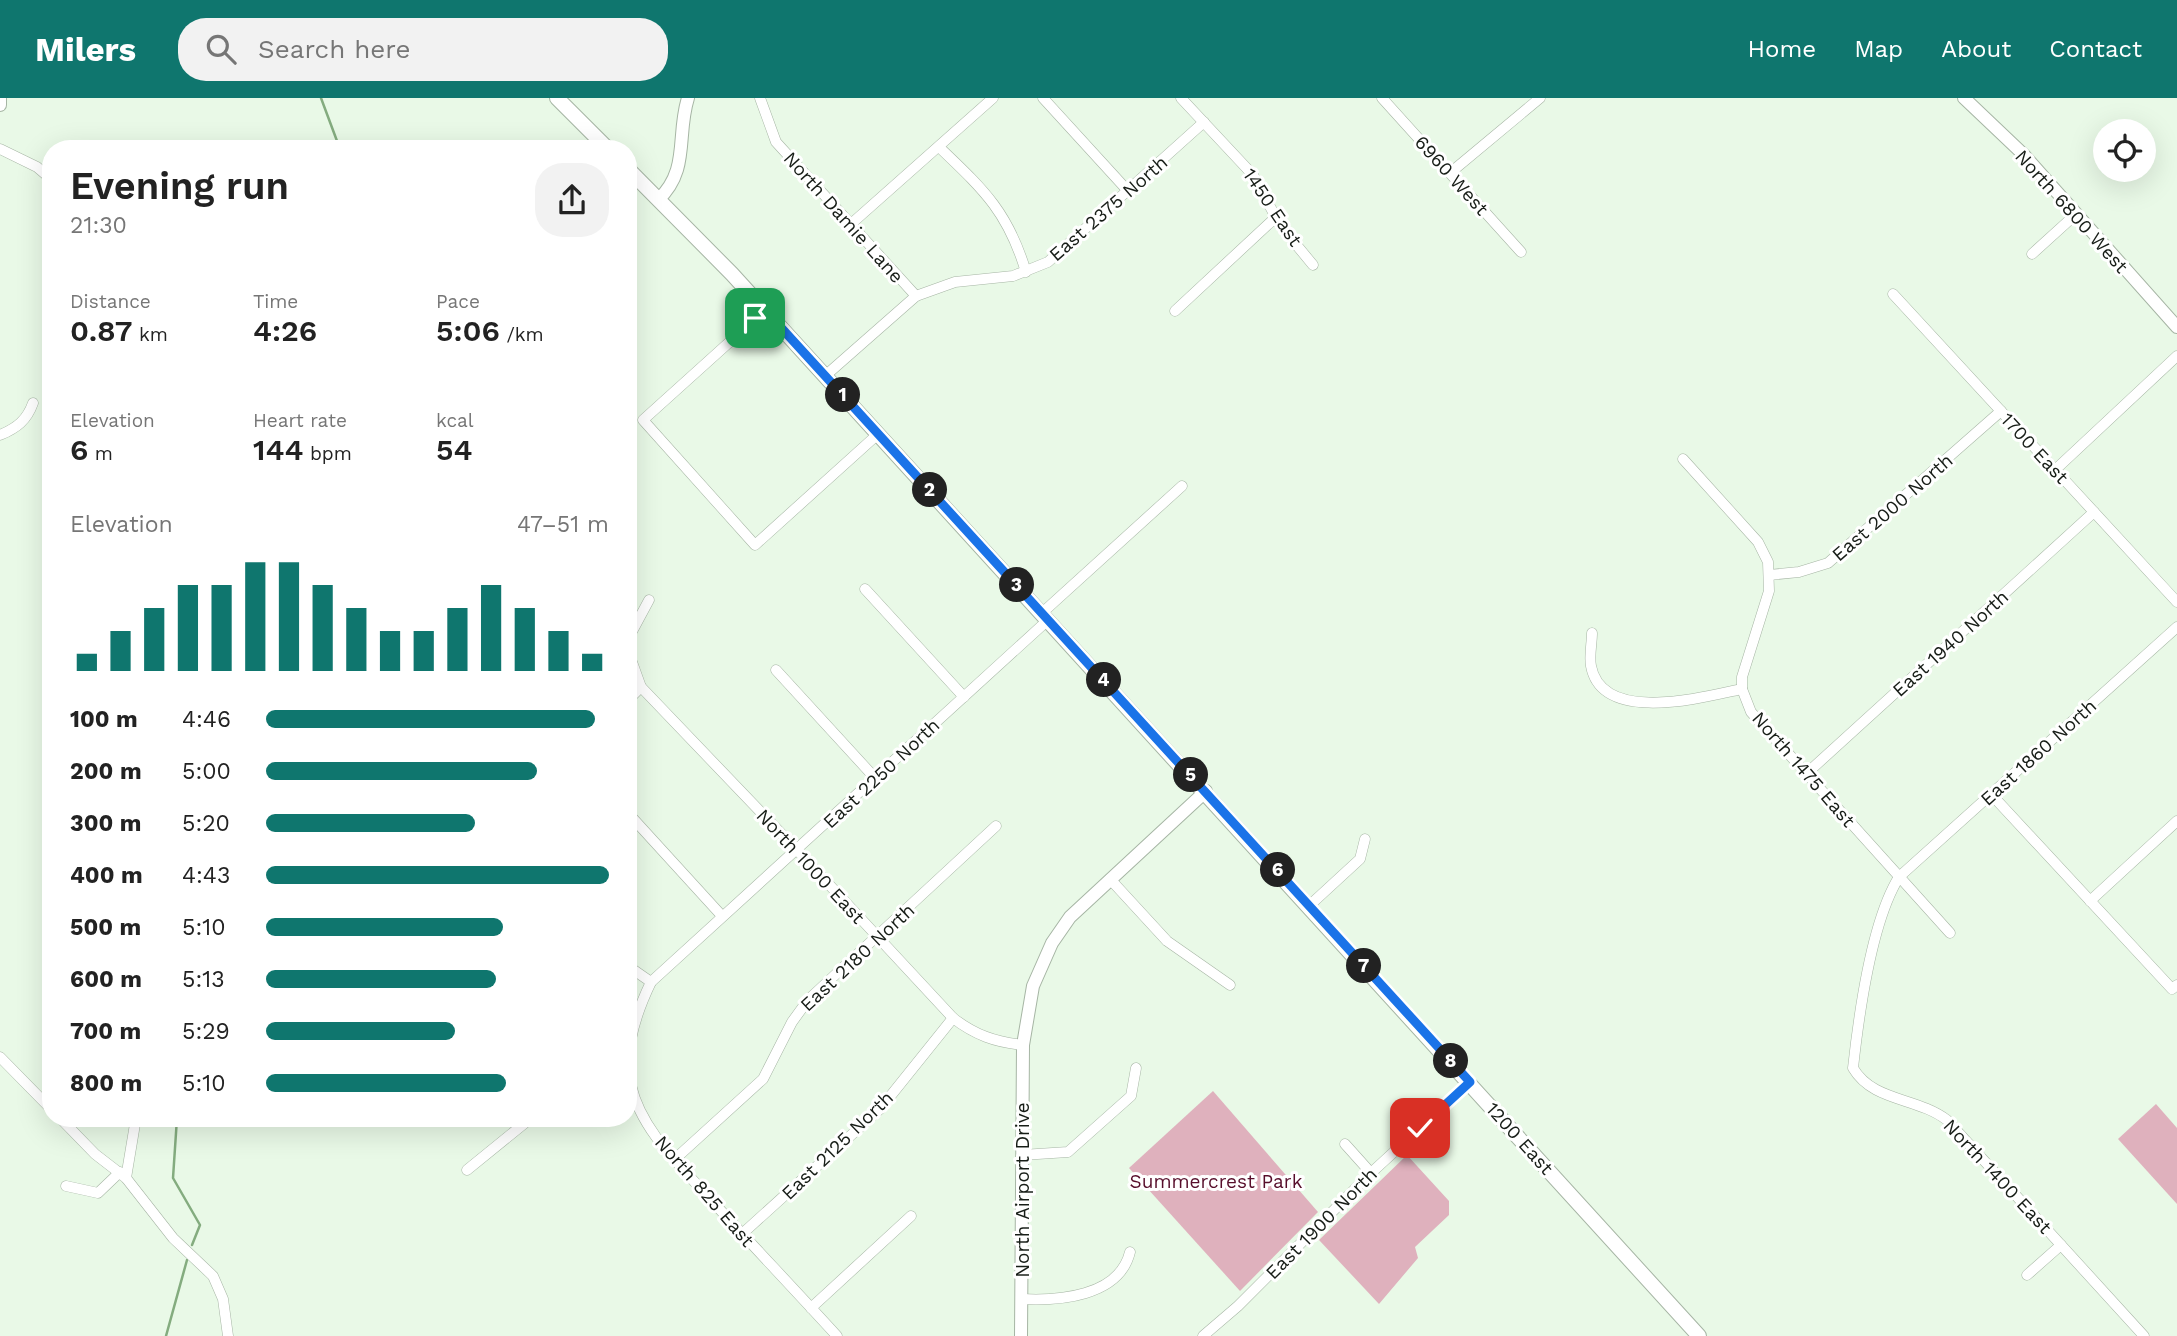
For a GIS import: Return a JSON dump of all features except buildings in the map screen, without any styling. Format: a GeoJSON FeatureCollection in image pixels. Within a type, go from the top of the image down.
{"type":"FeatureCollection","features":[{"type":"Feature","properties":{"kind":"main road"},"geometry":{"type":"LineString","coordinates":[[557,98],[599,140]]}},
{"type":"Feature","properties":{"kind":"main road","name":"1200 East"},"geometry":{"type":"LineString","coordinates":[[637,178],[765,310],[1310,905],[1699,1336]]}},
{"type":"Feature","properties":{"kind":"street"},"geometry":{"type":"LineString","coordinates":[[0,105],[1,98]]}},
{"type":"Feature","properties":{"kind":"street"},"geometry":{"type":"LineString","coordinates":[[658,200],[676,177],[681,164],[682,115],[688,98]]}},
{"type":"Feature","properties":{"kind":"street","name":"North Damie Lane"},"geometry":{"type":"LineString","coordinates":[[760,98],[776,142],[916,296]]}},
{"type":"Feature","properties":{"kind":"street"},"geometry":{"type":"LineString","coordinates":[[850,224],[940,148],[993,98]]}},
{"type":"Feature","properties":{"kind":"street"},"geometry":{"type":"LineString","coordinates":[[1043,98],[1128,191]]}},
{"type":"Feature","properties":{"kind":"street","name":"1450 East"},"geometry":{"type":"LineString","coordinates":[[1181,98],[1253,175],[1276,217],[1313,265]]}},
{"type":"Feature","properties":{"kind":"street","name":"6960 West"},"geometry":{"type":"LineString","coordinates":[[1382,98],[1521,252]]}},
{"type":"Feature","properties":{"kind":"street"},"geometry":{"type":"LineString","coordinates":[[1450,173],[1540,98]]}},
{"type":"Feature","properties":{"kind":"street","name":"North 6800 West"},"geometry":{"type":"LineString","coordinates":[[1964,98],[2023,153],[2075,215],[2177,327]]}},
{"type":"Feature","properties":{"kind":"street","name":"East 2375 North"},"geometry":{"type":"LineString","coordinates":[[825,376],[916,296],[955,282],[1000,279],[1048,262],[1204,122]]}},
{"type":"Feature","properties":{"kind":"street"},"geometry":{"type":"LineString","coordinates":[[940,148],[1001,211],[1018,243],[1026,272]]}},
{"type":"Feature","properties":{"kind":"street"},"geometry":{"type":"LineString","coordinates":[[0,149],[42,171]]}},
{"type":"Feature","properties":{"kind":"street"},"geometry":{"type":"LineString","coordinates":[[2032,254],[2075,215]]}},
{"type":"Feature","properties":{"kind":"street"},"geometry":{"type":"LineString","coordinates":[[1175,311],[1276,217]]}},
{"type":"Feature","properties":{"kind":"street","name":"1700 East"},"geometry":{"type":"LineString","coordinates":[[1893,294],[2177,602]]}},
{"type":"Feature","properties":{"kind":"street"},"geometry":{"type":"LineString","coordinates":[[765,310],[643,420],[755,545],[878,434]]}},
{"type":"Feature","properties":{"kind":"street"},"geometry":{"type":"LineString","coordinates":[[2055,470],[2177,356]]}},
{"type":"Feature","properties":{"kind":"street"},"geometry":{"type":"LineString","coordinates":[[0,435],[13,430],[28,417],[33,403]]}},
{"type":"Feature","properties":{"kind":"street","name":"East 2000 North"},"geometry":{"type":"LineString","coordinates":[[1769,575],[1799,572],[1828,564],[2001,411]]}},
{"type":"Feature","properties":{"kind":"street"},"geometry":{"type":"LineString","coordinates":[[1684,459],[1758,542],[1768,562],[1769,575]]}},
{"type":"Feature","properties":{"kind":"street","name":"East 2250 North"},"geometry":{"type":"LineString","coordinates":[[652,982],[964,697],[1182,486]]}},
{"type":"Feature","properties":{"kind":"street","name":"East 1940 North"},"geometry":{"type":"LineString","coordinates":[[1806,774],[2094,512]]}},
{"type":"Feature","properties":{"kind":"street","name":"North 1475 East"},"geometry":{"type":"LineString","coordinates":[[1769,575],[1769,591],[1747,655],[1742,689],[1752,712],[1950,933]]}},
{"type":"Feature","properties":{"kind":"street"},"geometry":{"type":"LineString","coordinates":[[865,589],[964,697]]}},
{"type":"Feature","properties":{"kind":"street"},"geometry":{"type":"LineString","coordinates":[[637,622],[649,600]]}},
{"type":"Feature","properties":{"kind":"street","name":"East 1860 North"},"geometry":{"type":"LineString","coordinates":[[1899,877],[2177,627]]}},
{"type":"Feature","properties":{"kind":"street"},"geometry":{"type":"LineString","coordinates":[[1592,633],[1591,665],[1596,679],[1620,698],[1652,704],[1742,689]]}},
{"type":"Feature","properties":{"kind":"street"},"geometry":{"type":"LineString","coordinates":[[776,670],[875,778]]}},
{"type":"Feature","properties":{"kind":"street","name":"North 1000 East"},"geometry":{"type":"LineString","coordinates":[[637,676],[641,687],[953,1018],[970,1032],[989,1039],[1023,1045]]}},
{"type":"Feature","properties":{"kind":"street"},"geometry":{"type":"LineString","coordinates":[[637,691],[641,687]]}},
{"type":"Feature","properties":{"kind":"street","name":"North Airport Drive"},"geometry":{"type":"LineString","coordinates":[[1021,1336],[1023,1045],[1028,1003],[1046,954],[1070,917],[1206,791]]}},
{"type":"Feature","properties":{"kind":"street"},"geometry":{"type":"LineString","coordinates":[[1991,794],[2174,987]]}},
{"type":"Feature","properties":{"kind":"street"},"geometry":{"type":"LineString","coordinates":[[2090,901],[2177,821]]}},
{"type":"Feature","properties":{"kind":"street"},"geometry":{"type":"LineString","coordinates":[[637,823],[722,916]]}},
{"type":"Feature","properties":{"kind":"street","name":"East 2180 North"},"geometry":{"type":"LineString","coordinates":[[675,1159],[763,1079],[798,1012],[996,826]]}},
{"type":"Feature","properties":{"kind":"street"},"geometry":{"type":"LineString","coordinates":[[1310,905],[1360,859],[1365,839]]}},
{"type":"Feature","properties":{"kind":"street","name":"North 1400 East"},"geometry":{"type":"LineString","coordinates":[[1899,877],[1887,895],[1875,943],[1853,1068],[1862,1084],[1933,1110],[1947,1120],[2144,1336]]}},
{"type":"Feature","properties":{"kind":"street"},"geometry":{"type":"LineString","coordinates":[[1110,879],[1167,941],[1230,985]]}},
{"type":"Feature","properties":{"kind":"street"},"geometry":{"type":"LineString","coordinates":[[637,972],[652,982]]}},
{"type":"Feature","properties":{"kind":"street","name":"North 825 East"},"geometry":{"type":"LineString","coordinates":[[637,1014],[652,982]]}},
{"type":"Feature","properties":{"kind":"street","name":"East 2125 North"},"geometry":{"type":"LineString","coordinates":[[742,1234],[880,1109],[953,1018]]}},
{"type":"Feature","properties":{"kind":"street"},"geometry":{"type":"LineString","coordinates":[[0,1057],[42,1100]]}},
{"type":"Feature","properties":{"kind":"street"},"geometry":{"type":"LineString","coordinates":[[1022,1154],[1068,1152],[1131,1096],[1136,1068]]}},
{"type":"Feature","properties":{"kind":"street","name":"East 1900 North"},"geometry":{"type":"LineString","coordinates":[[1203,1336],[1244,1300],[1371,1173],[1470,1082]]}},
{"type":"Feature","properties":{"kind":"street","name":"North 825 East"},"geometry":{"type":"LineString","coordinates":[[637,1101],[649,1126],[675,1159],[837,1336]]}},
{"type":"Feature","properties":{"kind":"street"},"geometry":{"type":"LineString","coordinates":[[69,1127],[95,1154],[123,1175],[173,1238],[213,1276],[223,1299],[228,1336]]}},
{"type":"Feature","properties":{"kind":"street"},"geometry":{"type":"LineString","coordinates":[[66,1186],[98,1193],[123,1175],[134,1127]]}},
{"type":"Feature","properties":{"kind":"street"},"geometry":{"type":"LineString","coordinates":[[467,1170],[520,1127]]}},
{"type":"Feature","properties":{"kind":"street"},"geometry":{"type":"LineString","coordinates":[[1345,1144],[1371,1173]]}},
{"type":"Feature","properties":{"kind":"street"},"geometry":{"type":"LineString","coordinates":[[811,1308],[911,1216]]}},
{"type":"Feature","properties":{"kind":"street"},"geometry":{"type":"LineString","coordinates":[[2026,1275],[2062,1245]]}},
{"type":"Feature","properties":{"kind":"street"},"geometry":{"type":"LineString","coordinates":[[1021,1299],[1053,1300],[1081,1295],[1113,1277],[1126,1265],[1130,1252]]}},
{"type":"Feature","properties":{"kind":"green space","name":"Summercrest Park"},"geometry":{"type":"Polygon","coordinates":[[[1213,1091],[1318,1212],[1240,1291],[1129,1168],[1213,1091]]]}},
{"type":"Feature","properties":{"kind":"green space"},"geometry":{"type":"Polygon","coordinates":[[[2156,1104],[2177,1128],[2177,1204],[2118,1139],[2156,1104]]]}},
{"type":"Feature","properties":{"kind":"green space"},"geometry":{"type":"Polygon","coordinates":[[[1407,1155],[1449,1201],[1449,1215],[1415,1247],[1418,1258],[1379,1304],[1319,1240],[1407,1155]]]}},
{"type":"Feature","properties":{"kind":"waterway"},"geometry":{"type":"LineString","coordinates":[[321,98],[337,140]]}},
{"type":"Feature","properties":{"kind":"waterway"},"geometry":{"type":"LineString","coordinates":[[176,1127],[173,1178],[200,1225],[192,1245]]}},
{"type":"Feature","properties":{"kind":"waterway"},"geometry":{"type":"LineString","coordinates":[[166,1336],[187,1260]]}},
{"type":"Feature","properties":{"kind":"route"},"geometry":{"type":"LineString","coordinates":[[755,318],[765,310],[1470,1082],[1420,1128]]}}]}
